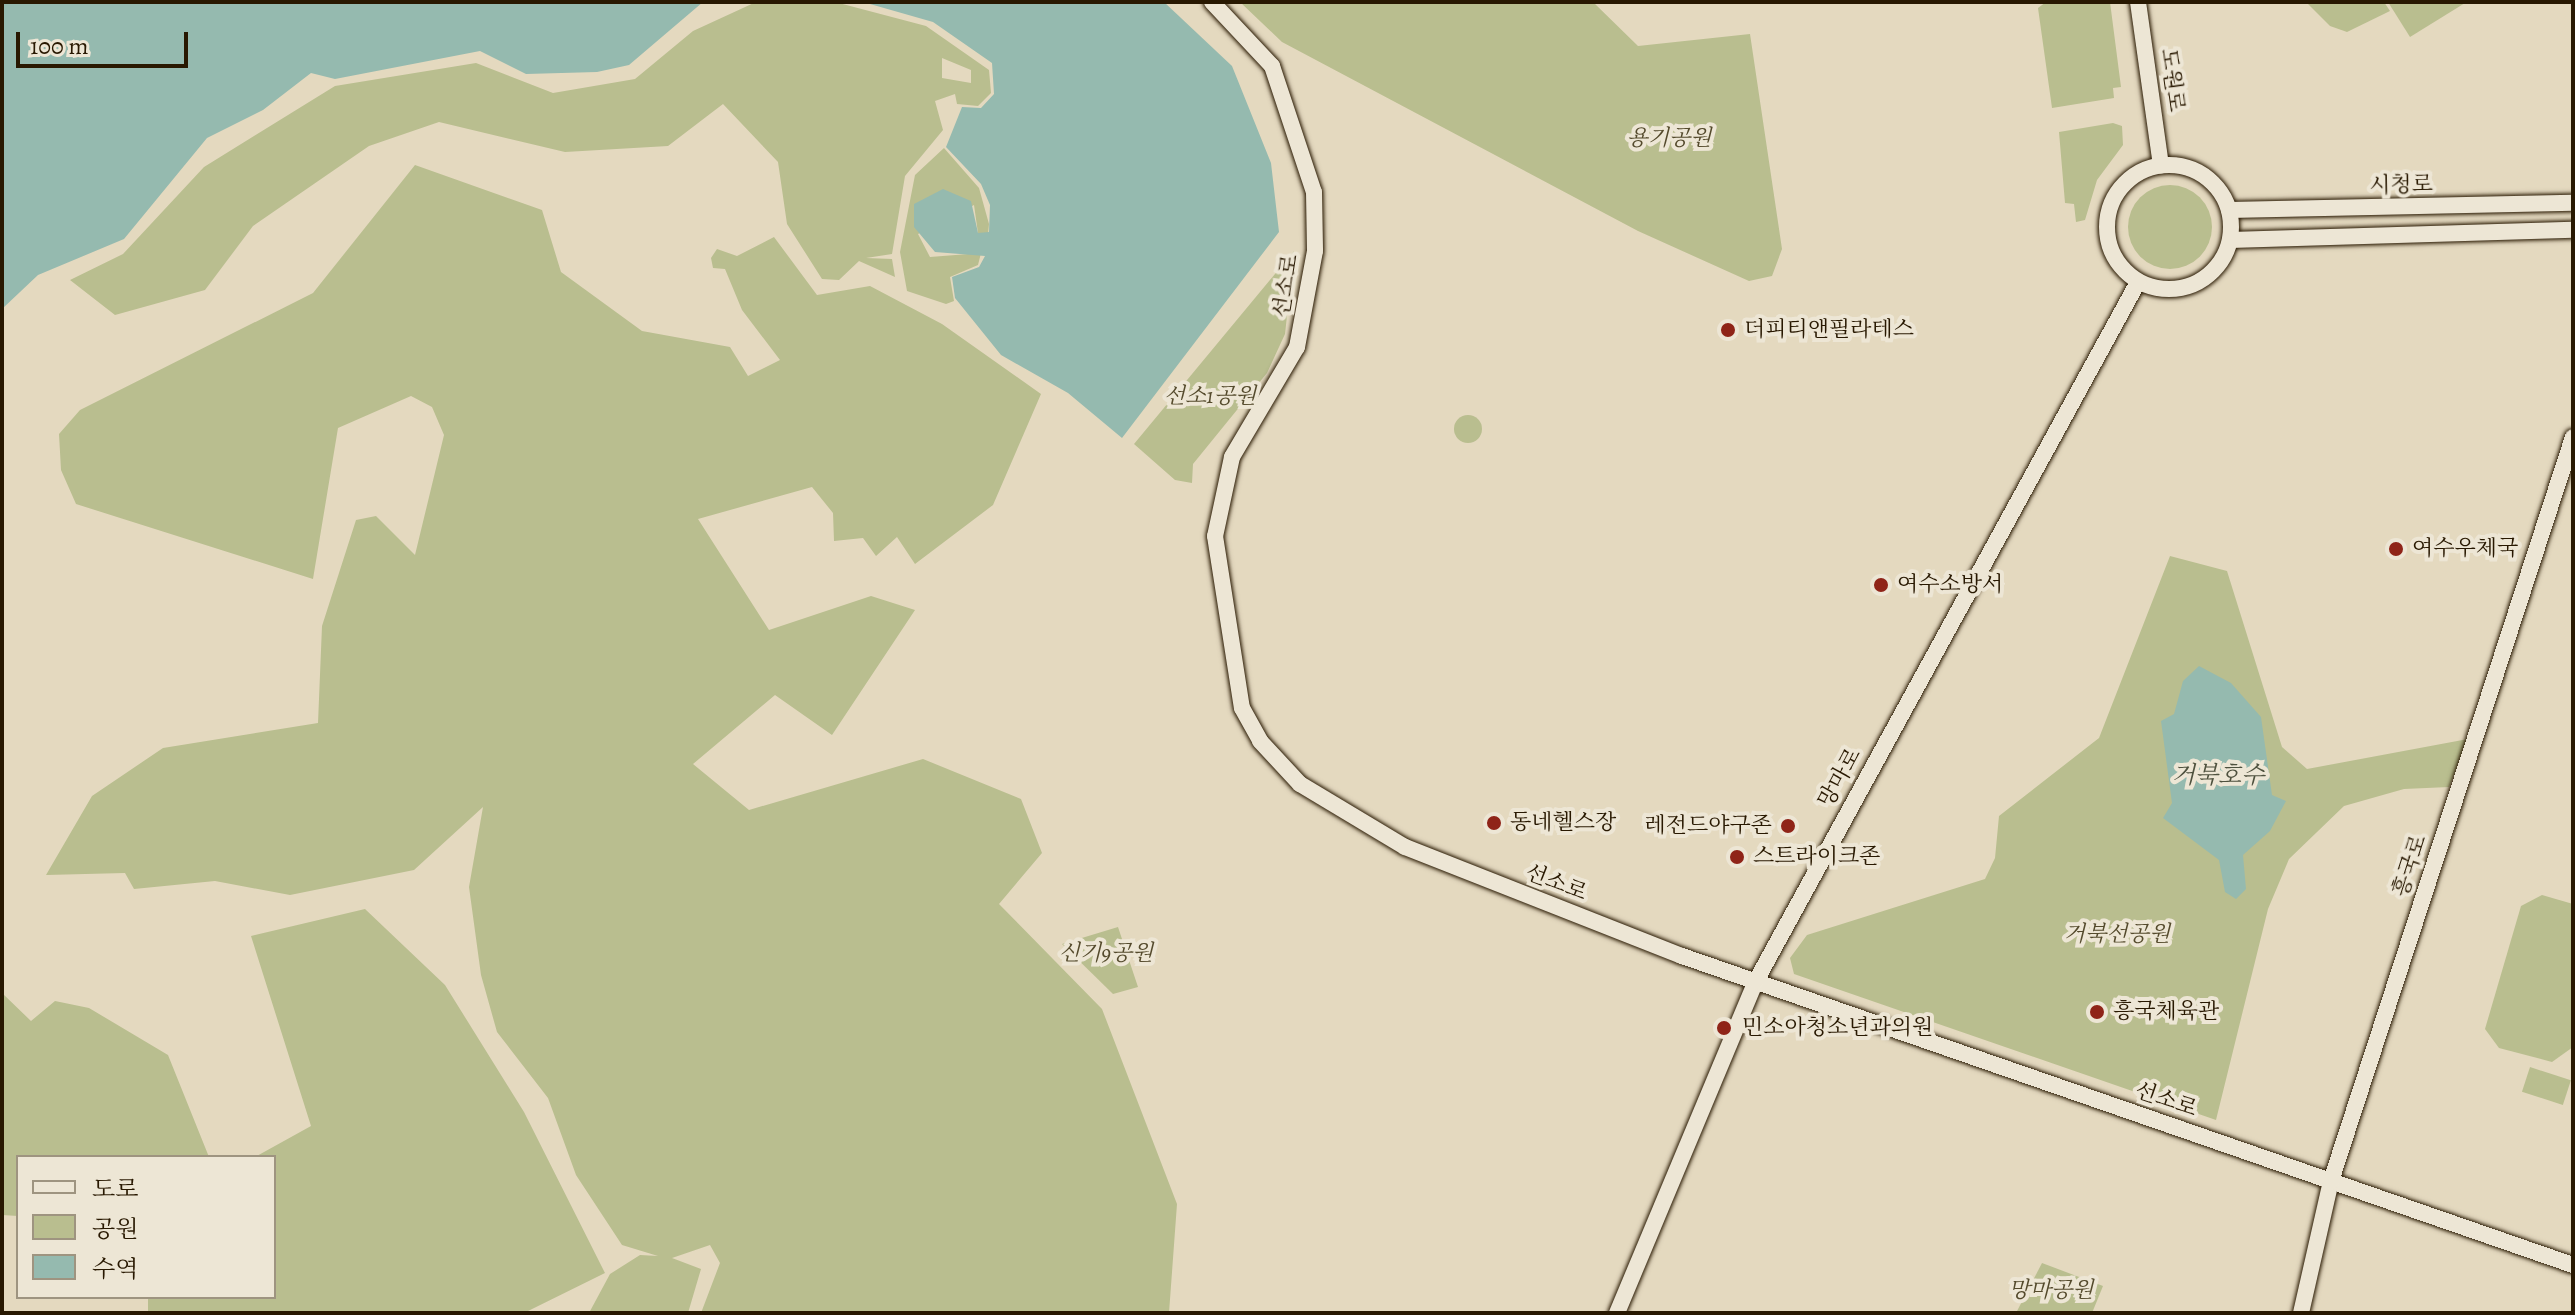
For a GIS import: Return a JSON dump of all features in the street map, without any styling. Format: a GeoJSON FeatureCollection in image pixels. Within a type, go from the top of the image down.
{"type":"FeatureCollection","features":[{"type":"Feature","properties":{"kind":"street","name":"선소로"},"geometry":{"type":"LineString","coordinates":[[1212,2],[1272,66],[1288,101],[1315,212],[1310,291],[1297,347],[1232,457],[1216,513],[1233,675],[1260,741],[1316,799],[1405,847],[1756,981],[2573,1265]]}},
{"type":"Feature","properties":{"kind":"street","name":"도원로"},"geometry":{"type":"LineString","coordinates":[[2138,2],[2161,165]]}},
{"type":"Feature","properties":{"kind":"street"},"geometry":{"type":"LineString","coordinates":[[2161,165],[2204,175],[2229,210],[2230,240],[2216,268],[2190,286],[2162,289],[2138,282],[2111,251],[2108,215],[2121,187],[2161,165]]}},
{"type":"Feature","properties":{"kind":"street","name":"시청로"},"geometry":{"type":"LineString","coordinates":[[2229,210],[2573,203]]}},
{"type":"Feature","properties":{"kind":"street"},"geometry":{"type":"LineString","coordinates":[[2230,240],[2573,230]]}},
{"type":"Feature","properties":{"kind":"street","name":"망마로"},"geometry":{"type":"LineString","coordinates":[[1617,1313],[1719,1061],[1756,981],[2138,282]]}},
{"type":"Feature","properties":{"kind":"street","name":"흥국로"},"geometry":{"type":"LineString","coordinates":[[2301,1313],[2331,1181],[2573,437]]}},
{"type":"Feature","properties":{"kind":"green space"},"geometry":{"type":"Polygon","coordinates":[[[756,2],[835,2],[926,26],[989,70],[991,93],[978,106],[957,104],[955,94],[935,101],[943,130],[905,176],[892,254],[866,258],[892,259],[895,277],[859,261],[839,280],[822,279],[787,224],[778,162],[723,104],[668,146],[565,152],[439,122],[369,146],[253,226],[205,290],[115,315],[70,280],[123,254],[204,167],[335,86],[476,63],[553,93],[635,79],[693,31],[756,2]],[[942,58],[942,78],[971,83],[971,70],[942,58]]]}},
{"type":"Feature","properties":{"kind":"green space","name":"용기공원"},"geometry":{"type":"Polygon","coordinates":[[[1240,2],[1593,2],[1638,46],[1750,34],[1782,249],[1772,276],[1749,281],[1638,231],[1282,42],[1240,2]]]}},
{"type":"Feature","properties":{"kind":"green space"},"geometry":{"type":"Polygon","coordinates":[[[2046,2],[2110,2],[2121,87],[2113,88],[2114,98],[2052,108],[2038,8],[2046,2]]]}},
{"type":"Feature","properties":{"kind":"green space"},"geometry":{"type":"Polygon","coordinates":[[[2306,2],[2384,2],[2390,11],[2347,32],[2330,26],[2306,2]]]}},
{"type":"Feature","properties":{"kind":"green space"},"geometry":{"type":"Polygon","coordinates":[[[2388,2],[2464,2],[2465,3],[2410,37],[2388,2]]]}},
{"type":"Feature","properties":{"kind":"green space"},"geometry":{"type":"Polygon","coordinates":[[[2113,123],[2122,126],[2123,145],[2097,180],[2085,220],[2076,222],[2074,204],[2065,203],[2059,132],[2113,123]]]}},
{"type":"Feature","properties":{"kind":"green space"},"geometry":{"type":"Polygon","coordinates":[[[944,148],[979,188],[989,224],[988,234],[978,233],[974,205],[918,234],[930,257],[981,253],[978,265],[950,277],[954,301],[946,304],[907,291],[900,252],[915,175],[944,148]]]}},
{"type":"Feature","properties":{"kind":"green space"},"geometry":{"type":"Polygon","coordinates":[[[415,165],[542,210],[561,272],[642,331],[730,347],[748,376],[780,360],[742,310],[725,269],[713,268],[711,258],[717,249],[737,256],[774,237],[817,295],[870,286],[942,324],[1041,394],[993,505],[915,564],[897,537],[876,556],[863,538],[834,541],[833,513],[812,487],[698,519],[769,630],[871,596],[915,610],[832,735],[775,695],[693,764],[749,810],[923,759],[1021,799],[1042,853],[999,904],[1102,1009],[1177,1204],[1169,1313],[701,1313],[720,1263],[710,1245],[672,1258],[701,1269],[688,1313],[589,1313],[610,1274],[640,1255],[658,1256],[622,1245],[576,1175],[548,1098],[497,1032],[481,975],[469,887],[483,807],[414,870],[290,895],[215,881],[134,889],[125,873],[46,875],[92,796],[163,748],[318,723],[322,626],[356,520],[376,516],[415,555],[444,435],[432,407],[411,396],[338,428],[313,579],[76,504],[61,470],[59,434],[80,410],[313,293],[415,165]]]}},
{"type":"Feature","properties":{"kind":"green space"},"geometry":{"type":"Polygon","coordinates":[[[2170,185],[2186,188],[2200,197],[2209,211],[2212,227],[2209,243],[2200,257],[2186,266],[2170,269],[2154,266],[2140,257],[2131,243],[2128,227],[2131,211],[2140,197],[2154,188],[2170,185]]]}},
{"type":"Feature","properties":{"kind":"green space","name":"선소1공원"},"geometry":{"type":"Polygon","coordinates":[[[1294,251],[1285,334],[1267,373],[1193,464],[1192,483],[1175,480],[1134,444],[1294,251]]]}},
{"type":"Feature","properties":{"kind":"green space"},"geometry":{"type":"Polygon","coordinates":[[[1468,415],[1478,419],[1482,429],[1478,439],[1468,443],[1458,439],[1454,429],[1458,419],[1468,415]]]}},
{"type":"Feature","properties":{"kind":"green space","name":"거북선공원"},"geometry":{"type":"Polygon","coordinates":[[[2170,556],[2227,571],[2282,747],[2307,769],[2468,739],[2449,787],[2404,789],[2344,806],[2289,859],[2268,909],[2216,1120],[1794,974],[1790,958],[1807,935],[1985,879],[1995,858],[1999,816],[2099,738],[2170,556]]]}},
{"type":"Feature","properties":{"kind":"green space"},"geometry":{"type":"Polygon","coordinates":[[[2542,895],[2573,904],[2573,1047],[2552,1062],[2499,1048],[2485,1029],[2521,906],[2542,895]]]}},
{"type":"Feature","properties":{"kind":"green space"},"geometry":{"type":"Polygon","coordinates":[[[365,909],[445,985],[524,1112],[605,1273],[524,1313],[148,1313],[148,1299],[276,1299],[276,1155],[259,1155],[311,1126],[251,936],[365,909]]]}},
{"type":"Feature","properties":{"kind":"green space","name":"신기9공원"},"geometry":{"type":"Polygon","coordinates":[[[1118,927],[1138,987],[1113,994],[1062,944],[1118,927]]]}},
{"type":"Feature","properties":{"kind":"green space"},"geometry":{"type":"Polygon","coordinates":[[[2,993],[31,1021],[55,1001],[89,1008],[168,1055],[208,1155],[16,1155],[16,1216],[2,1215],[2,993]]]}},
{"type":"Feature","properties":{"kind":"green space"},"geometry":{"type":"Polygon","coordinates":[[[2530,1067],[2571,1080],[2563,1105],[2522,1092],[2530,1067]]]}},
{"type":"Feature","properties":{"kind":"green space","name":"망마공원"},"geometry":{"type":"Polygon","coordinates":[[[2042,1263],[2103,1286],[2092,1313],[2016,1313],[2042,1263]]]}},
{"type":"Feature","properties":{"kind":"water"},"geometry":{"type":"Polygon","coordinates":[[[2,2],[703,2],[629,65],[597,72],[526,74],[480,51],[335,79],[311,73],[263,110],[207,138],[124,239],[38,275],[2,309],[2,2]]]}},
{"type":"Feature","properties":{"kind":"water"},"geometry":{"type":"Polygon","coordinates":[[[863,2],[1164,2],[1232,66],[1271,163],[1279,232],[1122,438],[1068,393],[1001,355],[955,298],[952,277],[979,267],[985,256],[935,252],[914,227],[914,204],[943,189],[971,201],[978,233],[989,232],[990,205],[981,184],[946,147],[962,107],[981,108],[994,94],[992,63],[933,22],[863,2]]]}},
{"type":"Feature","properties":{"kind":"water","name":"거북호수"},"geometry":{"type":"Polygon","coordinates":[[[2199,666],[2231,683],[2261,717],[2272,795],[2286,801],[2270,831],[2243,855],[2246,889],[2236,899],[2225,892],[2219,860],[2163,818],[2172,803],[2161,721],[2174,714],[2183,681],[2199,666]]]}},
{"type":"Feature","properties":{"kind":"place","name":"더피티앤필라테스"},"geometry":{"type":"Point","coordinates":[1728,330]}},
{"type":"Feature","properties":{"kind":"place","name":"여수우체국"},"geometry":{"type":"Point","coordinates":[2396,549]}},
{"type":"Feature","properties":{"kind":"place","name":"여수소방서"},"geometry":{"type":"Point","coordinates":[1881,585]}},
{"type":"Feature","properties":{"kind":"place","name":"동네헬스장"},"geometry":{"type":"Point","coordinates":[1494,823]}},
{"type":"Feature","properties":{"kind":"place","name":"레전드야구존"},"geometry":{"type":"Point","coordinates":[1788,826]}},
{"type":"Feature","properties":{"kind":"place","name":"스트라이크존"},"geometry":{"type":"Point","coordinates":[1737,857]}},
{"type":"Feature","properties":{"kind":"place","name":"흥국체육관"},"geometry":{"type":"Point","coordinates":[2097,1012]}},
{"type":"Feature","properties":{"kind":"place","name":"민소아청소년과의원"},"geometry":{"type":"Point","coordinates":[1724,1028]}}]}
